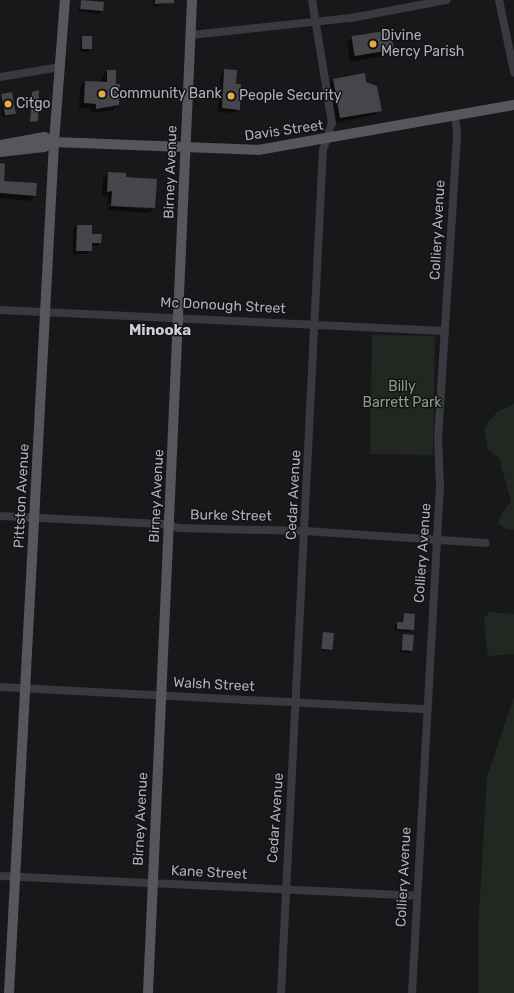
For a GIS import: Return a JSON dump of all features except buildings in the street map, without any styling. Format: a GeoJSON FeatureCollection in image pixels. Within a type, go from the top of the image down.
{"type":"FeatureCollection","features":[{"type":"Feature","properties":{"kind":"main road","name":"Pittston Avenue"},"geometry":{"type":"LineString","coordinates":[[9,993],[54,142],[65,0]]}},
{"type":"Feature","properties":{"kind":"main road","name":"Birney Avenue"},"geometry":{"type":"LineString","coordinates":[[148,993],[151,884],[170,526],[192,0]]}},
{"type":"Feature","properties":{"kind":"main road","name":"Davis Street"},"geometry":{"type":"LineString","coordinates":[[0,145],[40,137],[54,142],[258,150],[326,140],[514,105]]}},
{"type":"Feature","properties":{"kind":"main road","name":"Davis Street"},"geometry":{"type":"LineString","coordinates":[[0,152],[44,147],[54,142]]}},
{"type":"Feature","properties":{"kind":"street","name":"Cedar Avenue"},"geometry":{"type":"LineString","coordinates":[[281,993],[323,150],[332,123],[312,0]]}},
{"type":"Feature","properties":{"kind":"street"},"geometry":{"type":"LineString","coordinates":[[191,35],[316,22],[421,2],[446,0]]}},
{"type":"Feature","properties":{"kind":"street"},"geometry":{"type":"LineString","coordinates":[[499,0],[514,72]]}},
{"type":"Feature","properties":{"kind":"street"},"geometry":{"type":"LineString","coordinates":[[0,77],[60,67]]}},
{"type":"Feature","properties":{"kind":"street","name":"Colliery Avenue"},"geometry":{"type":"LineString","coordinates":[[412,993],[426,709],[440,486],[438,439],[457,133],[455,115]]}},
{"type":"Feature","properties":{"kind":"street","name":"Mc Donough Street"},"geometry":{"type":"LineString","coordinates":[[0,310],[445,330]]}},
{"type":"Feature","properties":{"kind":"street","name":"Burke Street"},"geometry":{"type":"LineString","coordinates":[[0,516],[170,526],[179,528],[305,531],[436,541],[486,542]]}},
{"type":"Feature","properties":{"kind":"street","name":"Walsh Street"},"geometry":{"type":"LineString","coordinates":[[0,687],[426,709]]}},
{"type":"Feature","properties":{"kind":"street","name":"Kane Street"},"geometry":{"type":"LineString","coordinates":[[0,876],[417,896]]}},
{"type":"Feature","properties":{"kind":"green space","name":"Billy Barrett Park"},"geometry":{"type":"Polygon","coordinates":[[[372,335],[435,336],[433,455],[370,454],[372,335]]]}},
{"type":"Feature","properties":{"kind":"green space"},"geometry":{"type":"Polygon","coordinates":[[[514,404],[514,530],[506,529],[498,523],[502,512],[511,502],[499,458],[488,450],[484,428],[497,412],[514,404]]]}},
{"type":"Feature","properties":{"kind":"green space"},"geometry":{"type":"Polygon","coordinates":[[[490,612],[514,614],[514,654],[488,656],[484,618],[490,612]]]}},
{"type":"Feature","properties":{"kind":"green space"},"geometry":{"type":"Polygon","coordinates":[[[514,696],[514,993],[478,993],[479,912],[487,777],[514,696]]]}},
{"type":"Feature","properties":{"kind":"place","name":"Divine Mercy Parish"},"geometry":{"type":"Point","coordinates":[373,44]}},
{"type":"Feature","properties":{"kind":"place","name":"Community Bank"},"geometry":{"type":"Point","coordinates":[102,94]}},
{"type":"Feature","properties":{"kind":"place","name":"People Security"},"geometry":{"type":"Point","coordinates":[231,96]}},
{"type":"Feature","properties":{"kind":"place","name":"Citgo"},"geometry":{"type":"Point","coordinates":[8,104]}},
{"type":"Feature","properties":{"kind":"district","name":"Minooka"},"geometry":{"type":"Point","coordinates":[160,331]}}]}
